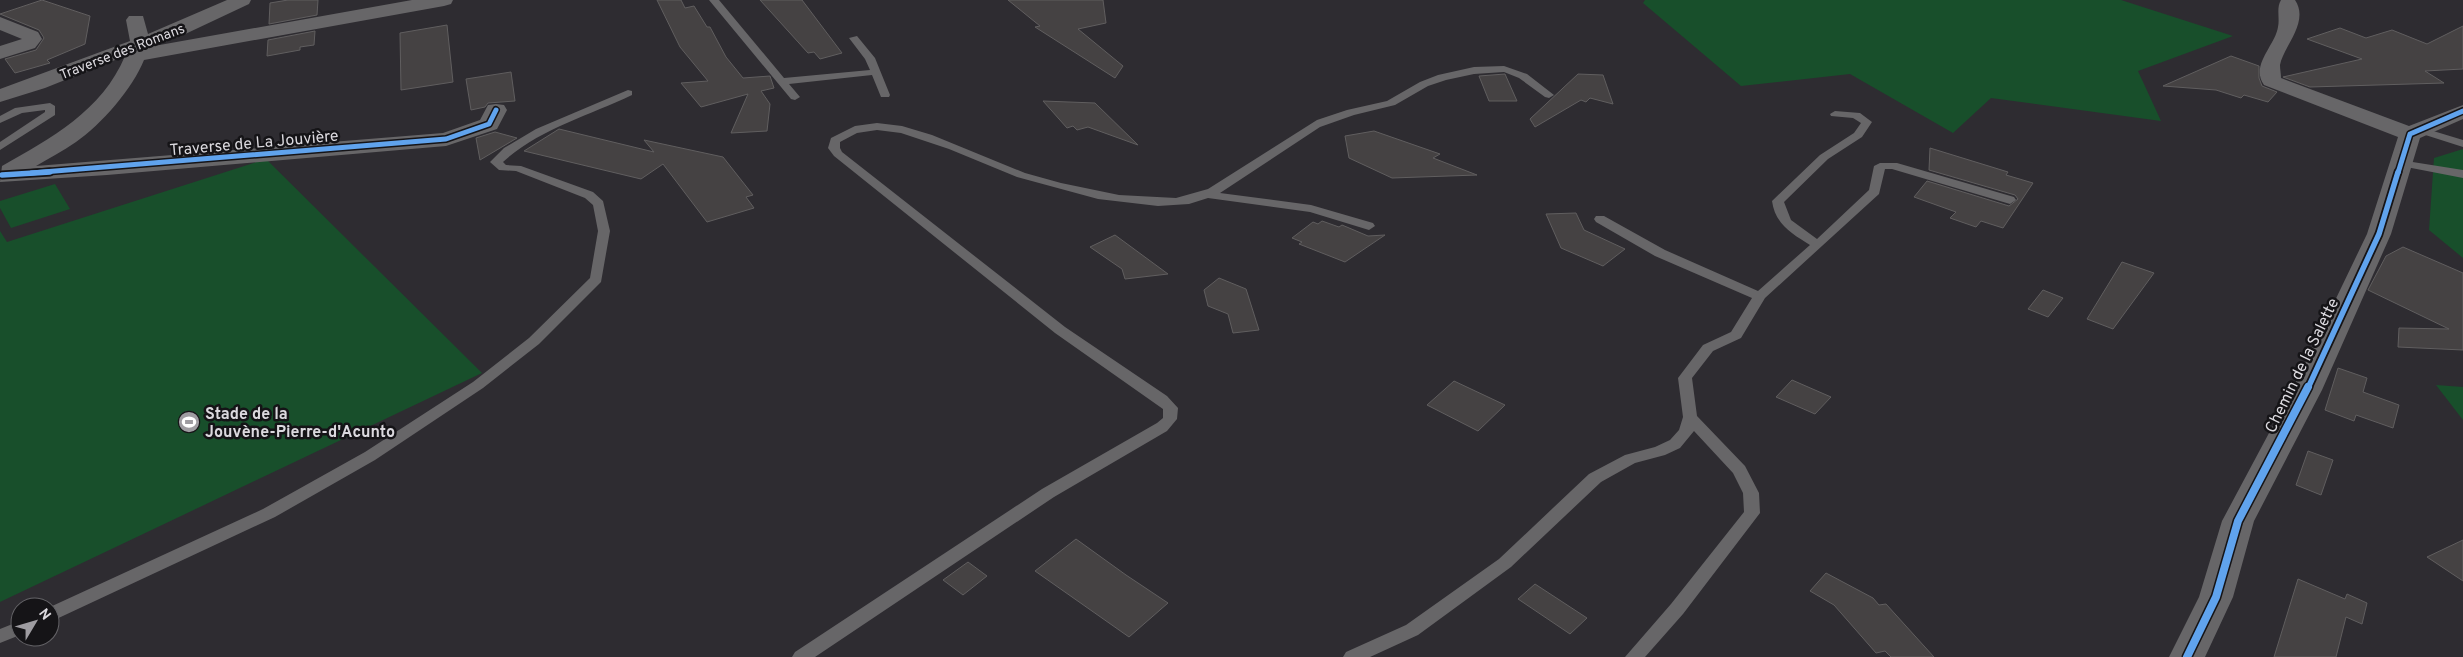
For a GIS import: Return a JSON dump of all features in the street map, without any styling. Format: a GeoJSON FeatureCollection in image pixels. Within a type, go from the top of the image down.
{"type":"FeatureCollection","features":[{"type":"Feature","properties":{"kind":"street","name":"Traverse des Romans"},"geometry":{"type":"LineString","coordinates":[[0,96],[64,74],[106,56],[138,49],[242,0]]}},
{"type":"Feature","properties":{"kind":"street"},"geometry":{"type":"LineString","coordinates":[[138,49],[397,4],[444,0]]}},
{"type":"Feature","properties":{"kind":"street"},"geometry":{"type":"LineString","coordinates":[[2288,4],[2288,28],[2270,65],[2272,81],[2415,132],[2463,111]]}},
{"type":"Feature","properties":{"kind":"street"},"geometry":{"type":"LineString","coordinates":[[1,175],[69,137],[98,110],[127,76],[138,49],[133,12],[130,31],[106,56],[113,67],[111,93]]}},
{"type":"Feature","properties":{"kind":"street"},"geometry":{"type":"LineString","coordinates":[[0,22],[31,36],[32,39],[28,44],[0,54]]}},
{"type":"Feature","properties":{"kind":"street","name":"Traverse de La Jouvière"},"geometry":{"type":"LineString","coordinates":[[1,175],[108,168],[446,139],[489,124],[496,110]]}},
{"type":"Feature","properties":{"kind":"street","name":"Chemin de la Salette"},"geometry":{"type":"LineString","coordinates":[[2187,657],[2216,597],[2238,522],[2307,390],[2380,234],[2400,163],[2415,132]]}},
{"type":"Feature","properties":{"kind":"lane"},"geometry":{"type":"LineString","coordinates":[[714,0],[795,97]]}},
{"type":"Feature","properties":{"kind":"lane"},"geometry":{"type":"LineString","coordinates":[[854,38],[870,58],[885,94]]}},
{"type":"Feature","properties":{"kind":"lane"},"geometry":{"type":"LineString","coordinates":[[802,657],[1048,494],[1162,427],[1170,419],[1171,408],[1162,399],[1060,330],[854,166],[834,148],[835,140],[843,134],[858,129],[875,128],[907,131],[942,141],[970,156],[1021,175],[1067,188],[1130,200],[1174,202],[1196,200],[1210,195],[1265,156],[1286,146],[1314,125],[1345,114],[1392,102],[1424,84],[1454,74],[1504,69],[1528,77],[1538,88],[1550,95]]}},
{"type":"Feature","properties":{"kind":"lane"},"geometry":{"type":"LineString","coordinates":[[782,81],[876,72]]}},
{"type":"Feature","properties":{"kind":"lane"},"geometry":{"type":"LineString","coordinates":[[60,610],[269,513],[370,456],[478,385],[534,341],[596,279],[604,232],[599,204],[589,195],[516,168],[503,168],[496,162],[506,151],[569,118],[594,110],[628,93]]}},
{"type":"Feature","properties":{"kind":"lane"},"geometry":{"type":"LineString","coordinates":[[0,120],[19,110],[50,106],[51,113],[0,148]]}},
{"type":"Feature","properties":{"kind":"lane"},"geometry":{"type":"LineString","coordinates":[[1818,245],[1795,231],[1784,220],[1778,208],[1778,201],[1824,157],[1858,136],[1867,122],[1856,115],[1835,114]]}},
{"type":"Feature","properties":{"kind":"lane"},"geometry":{"type":"LineString","coordinates":[[2415,132],[2463,144]]}},
{"type":"Feature","properties":{"kind":"lane"},"geometry":{"type":"LineString","coordinates":[[2400,163],[2463,174]]}},
{"type":"Feature","properties":{"kind":"lane"},"geometry":{"type":"LineString","coordinates":[[1352,657],[1412,630],[1505,562],[1595,478],[1630,459],[1660,451],[1675,444],[1686,432],[1690,417],[1686,398],[1685,378],[1708,348],[1736,335],[1760,296],[1875,191],[1880,166],[1893,165],[2010,200]]}},
{"type":"Feature","properties":{"kind":"lane"},"geometry":{"type":"LineString","coordinates":[[1210,195],[1311,209],[1369,226]]}},
{"type":"Feature","properties":{"kind":"lane"},"geometry":{"type":"LineString","coordinates":[[1600,219],[1660,253],[1760,296]]}},
{"type":"Feature","properties":{"kind":"lane"},"geometry":{"type":"LineString","coordinates":[[1634,657],[1677,609],[1752,513],[1751,493],[1739,470],[1690,417]]}},
{"type":"Feature","properties":{"kind":"green space"},"geometry":{"type":"Polygon","coordinates":[[[1645,0],[2121,0],[2233,36],[2138,71],[2161,121],[1991,98],[1953,133],[1850,74],[1741,86],[1643,3],[1645,0]]]}},
{"type":"Feature","properties":{"kind":"green space"},"geometry":{"type":"Polygon","coordinates":[[[2463,149],[2463,258],[2429,230],[2434,158],[2463,149]]]}},
{"type":"Feature","properties":{"kind":"green space","name":"Stade de la Jouvène-Pierre-d'Acunto"},"geometry":{"type":"Polygon","coordinates":[[[266,159],[482,373],[0,602],[0,231],[7,242],[266,159]]]}},
{"type":"Feature","properties":{"kind":"green space"},"geometry":{"type":"Polygon","coordinates":[[[55,184],[70,209],[11,228],[0,208],[0,201],[55,184]]]}},
{"type":"Feature","properties":{"kind":"green space"},"geometry":{"type":"Polygon","coordinates":[[[2436,385],[2463,387],[2463,420],[2436,385]]]}},
{"type":"Feature","properties":{"kind":"building"},"geometry":{"type":"Polygon","coordinates":[[[42,0],[90,16],[85,44],[47,60],[50,63],[15,73],[5,59],[36,50],[44,38],[39,30],[0,14],[42,0]]]}},
{"type":"Feature","properties":{"kind":"building"},"geometry":{"type":"Polygon","coordinates":[[[288,0],[318,0],[317,15],[269,24],[270,3],[288,0]]]}},
{"type":"Feature","properties":{"kind":"building"},"geometry":{"type":"Polygon","coordinates":[[[657,0],[681,0],[685,8],[694,6],[707,27],[710,27],[726,57],[743,78],[770,76],[774,88],[761,91],[770,104],[767,131],[731,133],[748,94],[701,107],[681,83],[708,81],[680,47],[657,0]]]}},
{"type":"Feature","properties":{"kind":"building"},"geometry":{"type":"Polygon","coordinates":[[[760,0],[802,0],[842,53],[820,59],[814,52],[808,53],[760,0]]]}},
{"type":"Feature","properties":{"kind":"building"},"geometry":{"type":"Polygon","coordinates":[[[1008,0],[1103,0],[1106,23],[1078,29],[1123,66],[1115,78],[1035,27],[1040,26],[1008,0]]]}},
{"type":"Feature","properties":{"kind":"building"},"geometry":{"type":"Polygon","coordinates":[[[447,25],[453,82],[401,90],[400,33],[447,25]]]}},
{"type":"Feature","properties":{"kind":"building"},"geometry":{"type":"Polygon","coordinates":[[[2463,26],[2463,69],[2425,71],[2444,83],[2310,87],[2283,77],[2362,59],[2307,39],[2340,28],[2366,38],[2392,30],[2427,44],[2463,26]]]}},
{"type":"Feature","properties":{"kind":"building"},"geometry":{"type":"Polygon","coordinates":[[[315,31],[314,45],[300,47],[300,50],[267,56],[268,40],[315,31]]]}},
{"type":"Feature","properties":{"kind":"building"},"geometry":{"type":"Polygon","coordinates":[[[2231,56],[2259,66],[2259,78],[2262,86],[2277,92],[2268,102],[2244,95],[2241,98],[2216,90],[2163,86],[2231,56]]]}},
{"type":"Feature","properties":{"kind":"building"},"geometry":{"type":"Polygon","coordinates":[[[511,72],[515,101],[488,103],[485,107],[471,110],[466,79],[511,72]]]}},
{"type":"Feature","properties":{"kind":"building"},"geometry":{"type":"Polygon","coordinates":[[[1505,74],[1517,101],[1489,101],[1479,76],[1505,74]]]}},
{"type":"Feature","properties":{"kind":"building"},"geometry":{"type":"Polygon","coordinates":[[[1578,74],[1603,75],[1613,104],[1590,98],[1586,102],[1581,100],[1535,127],[1530,119],[1578,74]]]}},
{"type":"Feature","properties":{"kind":"building"},"geometry":{"type":"Polygon","coordinates":[[[1043,101],[1095,103],[1138,145],[1088,127],[1077,130],[1073,126],[1067,128],[1043,101]]]}},
{"type":"Feature","properties":{"kind":"building"},"geometry":{"type":"Polygon","coordinates":[[[559,129],[654,152],[644,140],[723,157],[753,195],[746,197],[754,208],[707,222],[663,164],[641,179],[524,151],[559,129]]]}},
{"type":"Feature","properties":{"kind":"building"},"geometry":{"type":"Polygon","coordinates":[[[1374,131],[1440,154],[1433,158],[1477,175],[1392,178],[1349,158],[1345,136],[1374,131]]]}},
{"type":"Feature","properties":{"kind":"building"},"geometry":{"type":"Polygon","coordinates":[[[495,132],[517,138],[480,160],[476,138],[495,132]]]}},
{"type":"Feature","properties":{"kind":"building"},"geometry":{"type":"Polygon","coordinates":[[[1930,148],[2008,172],[2006,175],[2033,183],[2003,228],[1981,221],[1976,227],[1950,218],[1956,212],[1914,197],[1927,181],[2009,206],[2018,199],[2015,195],[1929,170],[1930,148]]]}},
{"type":"Feature","properties":{"kind":"building"},"geometry":{"type":"Polygon","coordinates":[[[1576,213],[1584,230],[1625,249],[1603,266],[1561,248],[1546,214],[1576,213]]]}},
{"type":"Feature","properties":{"kind":"building"},"geometry":{"type":"Polygon","coordinates":[[[1322,221],[1339,227],[1342,225],[1368,236],[1385,235],[1345,262],[1299,244],[1302,242],[1292,238],[1313,222],[1318,224],[1322,221]]]}},
{"type":"Feature","properties":{"kind":"building"},"geometry":{"type":"Polygon","coordinates":[[[1115,235],[1168,274],[1125,279],[1122,269],[1090,247],[1115,235]]]}},
{"type":"Feature","properties":{"kind":"building"},"geometry":{"type":"Polygon","coordinates":[[[2403,247],[2463,273],[2463,350],[2398,347],[2399,328],[2449,329],[2368,290],[2386,256],[2403,247]]]}},
{"type":"Feature","properties":{"kind":"building"},"geometry":{"type":"Polygon","coordinates":[[[2122,262],[2154,273],[2113,329],[2087,319],[2122,262]]]}},
{"type":"Feature","properties":{"kind":"building"},"geometry":{"type":"Polygon","coordinates":[[[1219,278],[1246,289],[1259,330],[1233,333],[1228,314],[1208,306],[1204,290],[1219,278]]]}},
{"type":"Feature","properties":{"kind":"building"},"geometry":{"type":"Polygon","coordinates":[[[2043,290],[2063,298],[2048,317],[2028,309],[2043,290]]]}},
{"type":"Feature","properties":{"kind":"building"},"geometry":{"type":"Polygon","coordinates":[[[2338,368],[2367,378],[2363,392],[2399,405],[2393,428],[2356,415],[2354,421],[2325,410],[2338,368]]]}},
{"type":"Feature","properties":{"kind":"building"},"geometry":{"type":"Polygon","coordinates":[[[1792,380],[1831,397],[1815,414],[1776,397],[1792,380]]]}},
{"type":"Feature","properties":{"kind":"building"},"geometry":{"type":"Polygon","coordinates":[[[1454,381],[1505,405],[1478,431],[1427,405],[1454,381]]]}},
{"type":"Feature","properties":{"kind":"building"},"geometry":{"type":"Polygon","coordinates":[[[2308,451],[2333,460],[2321,495],[2296,485],[2308,451]]]}},
{"type":"Feature","properties":{"kind":"building"},"geometry":{"type":"Polygon","coordinates":[[[1076,539],[1168,603],[1129,637],[1035,571],[1076,539]]]}},
{"type":"Feature","properties":{"kind":"building"},"geometry":{"type":"Polygon","coordinates":[[[2463,540],[2463,581],[2427,557],[2463,540]]]}},
{"type":"Feature","properties":{"kind":"building"},"geometry":{"type":"Polygon","coordinates":[[[968,562],[987,576],[963,595],[943,580],[968,562]]]}},
{"type":"Feature","properties":{"kind":"building"},"geometry":{"type":"Polygon","coordinates":[[[1826,573],[1873,598],[1879,605],[1886,604],[1934,657],[1891,657],[1885,651],[1876,653],[1834,605],[1810,591],[1826,573]]]}},
{"type":"Feature","properties":{"kind":"building"},"geometry":{"type":"Polygon","coordinates":[[[2298,579],[2345,599],[2347,594],[2367,603],[2362,624],[2346,617],[2336,657],[2274,657],[2298,579]]]}},
{"type":"Feature","properties":{"kind":"building"},"geometry":{"type":"Polygon","coordinates":[[[1535,584],[1587,618],[1570,634],[1518,599],[1535,584]]]}},
{"type":"Feature","properties":{"kind":"cycle path"},"geometry":{"type":"LineString","coordinates":[[2,175],[107,168],[446,139],[489,124],[496,110]]}},
{"type":"Feature","properties":{"kind":"cycle path"},"geometry":{"type":"LineString","coordinates":[[2187,657],[2216,597],[2238,521],[2307,390],[2379,234],[2410,134],[2463,111]]}},
{"type":"Feature","properties":{"kind":"place","name":"Stade de la Jouvène-Pierre-d'Acunto"},"geometry":{"type":"Point","coordinates":[189,422]}}]}
